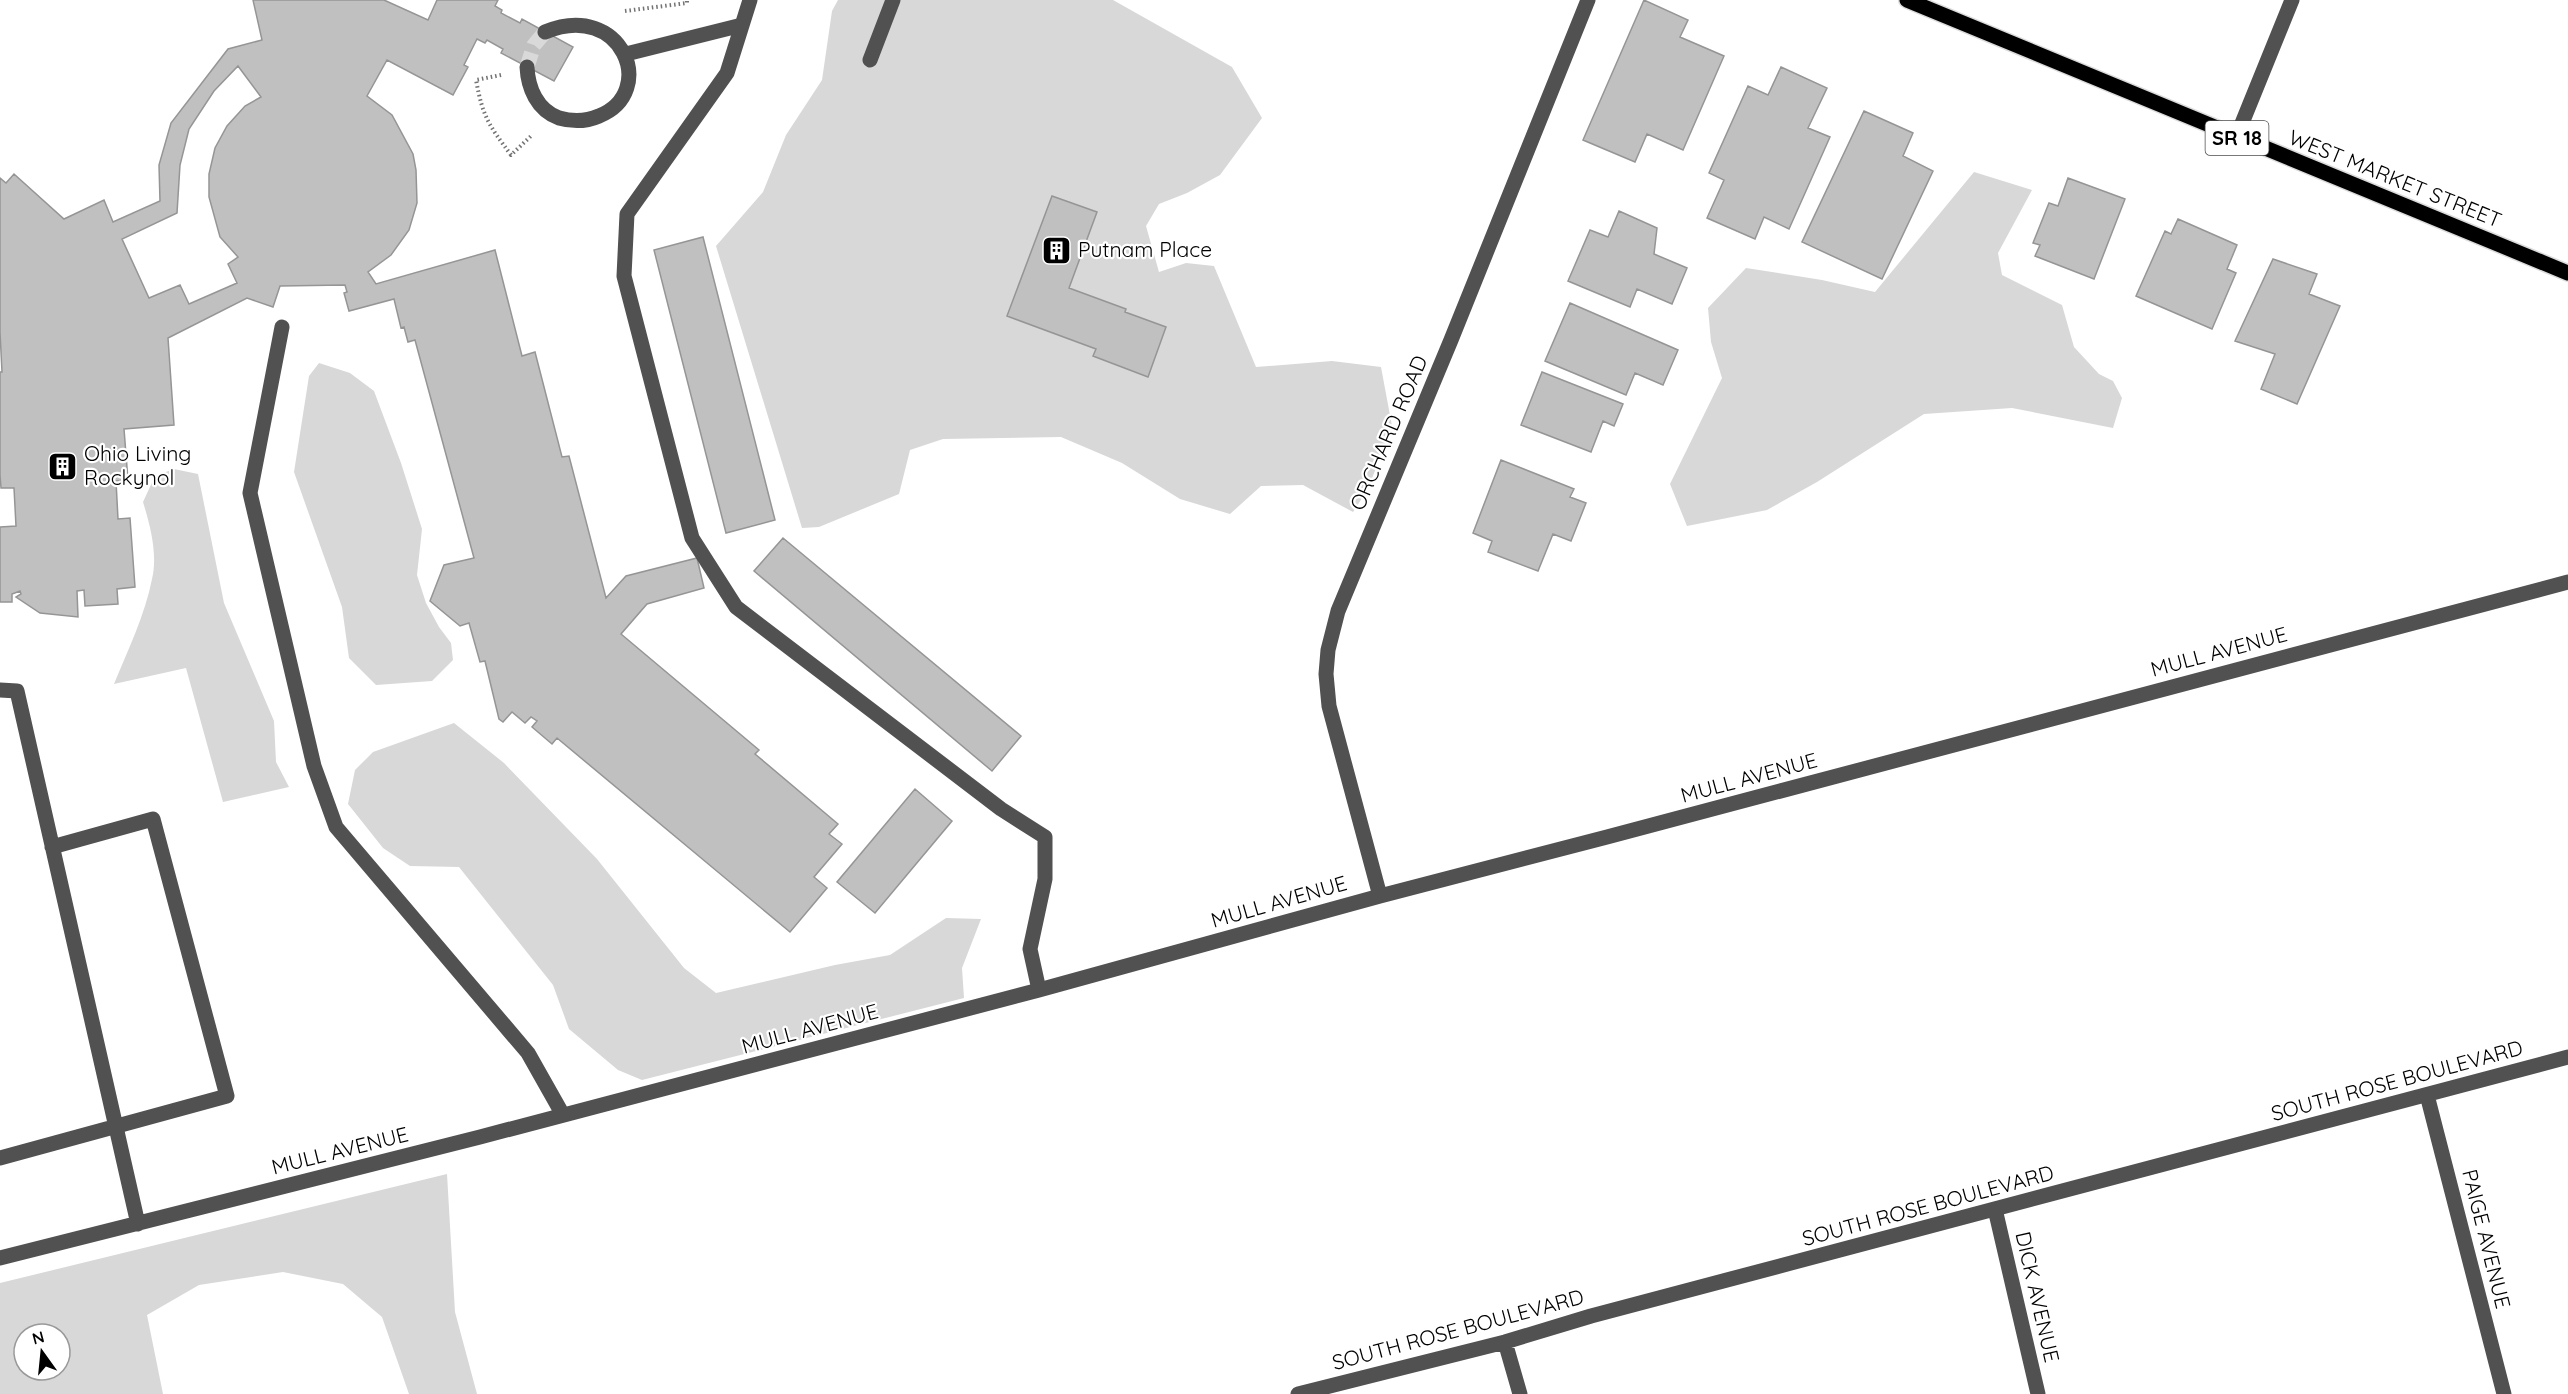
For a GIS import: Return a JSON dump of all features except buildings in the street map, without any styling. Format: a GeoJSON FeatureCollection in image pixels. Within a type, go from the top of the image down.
{"type":"FeatureCollection","features":[{"type":"Feature","properties":{"kind":"main road","name":"WEST MARKET STREET"},"geometry":{"type":"LineString","coordinates":[[1907,0],[2093,75],[2236,138],[2568,273]]}},
{"type":"Feature","properties":{"kind":"street"},"geometry":{"type":"LineString","coordinates":[[750,0],[727,73],[627,214],[624,276],[692,538],[736,607],[1001,809],[1045,837],[1045,879],[1030,949],[1039,990]]}},
{"type":"Feature","properties":{"kind":"street"},"geometry":{"type":"LineString","coordinates":[[870,60],[893,0]]}},
{"type":"Feature","properties":{"kind":"street","name":"ORCHARD ROAD"},"geometry":{"type":"LineString","coordinates":[[1380,896],[1329,706],[1326,674],[1328,650],[1338,611],[1451,340],[1588,0]]}},
{"type":"Feature","properties":{"kind":"street"},"geometry":{"type":"LineString","coordinates":[[2236,138],[2292,0]]}},
{"type":"Feature","properties":{"kind":"street"},"geometry":{"type":"LineString","coordinates":[[527,67],[532,93],[542,107],[556,117],[572,121],[589,120],[605,114],[618,103],[626,88],[629,71],[626,54],[619,39],[606,28],[591,22],[575,20],[559,24],[545,32]]}},
{"type":"Feature","properties":{"kind":"street"},"geometry":{"type":"LineString","coordinates":[[626,54],[742,25]]}},
{"type":"Feature","properties":{"kind":"street"},"geometry":{"type":"LineString","coordinates":[[282,327],[250,493],[314,766],[336,827],[528,1053],[563,1115]]}},
{"type":"Feature","properties":{"kind":"street","name":"MULL AVENUE"},"geometry":{"type":"LineString","coordinates":[[0,1258],[563,1115],[1039,990],[1380,896],[2568,582]]}},
{"type":"Feature","properties":{"kind":"street"},"geometry":{"type":"LineString","coordinates":[[0,690],[17,691],[138,1224]]}},
{"type":"Feature","properties":{"kind":"street"},"geometry":{"type":"LineString","coordinates":[[0,1158],[227,1096],[153,819],[52,847]]}},
{"type":"Feature","properties":{"kind":"street","name":"SOUTH ROSE BOULEVARD"},"geometry":{"type":"LineString","coordinates":[[1298,1394],[1505,1342],[1591,1316],[2568,1057]]}},
{"type":"Feature","properties":{"kind":"street","name":"PAIGE AVENUE"},"geometry":{"type":"LineString","coordinates":[[2427,1095],[2504,1394]]}},
{"type":"Feature","properties":{"kind":"street","name":"DICK AVENUE"},"geometry":{"type":"LineString","coordinates":[[1995,1209],[2038,1394]]}},
{"type":"Feature","properties":{"kind":"street"},"geometry":{"type":"LineString","coordinates":[[1505,1342],[1520,1394]]}},
{"type":"Feature","properties":{"kind":"shaded area"},"geometry":{"type":"Polygon","coordinates":[[[838,0],[1113,0],[1232,67],[1262,118],[1220,175],[1187,193],[1159,204],[1146,226],[1159,272],[1186,263],[1214,266],[1256,367],[1332,361],[1381,367],[1392,426],[1368,489],[1353,512],[1303,485],[1261,486],[1230,514],[1180,499],[1122,463],[1061,437],[943,439],[910,450],[899,494],[819,527],[802,528],[716,246],[763,192],[786,135],[822,80],[832,11],[838,0]]]}},
{"type":"Feature","properties":{"kind":"shaded area"},"geometry":{"type":"Polygon","coordinates":[[[1974,172],[2032,190],[1998,253],[2002,275],[2062,305],[2074,347],[2099,374],[2113,381],[2122,398],[2113,428],[2012,408],[1924,414],[1817,482],[1767,510],[1687,526],[1670,484],[1722,378],[1711,342],[1708,308],[1746,268],[1822,280],[1875,292],[1974,172]]]}},
{"type":"Feature","properties":{"kind":"shaded area"},"geometry":{"type":"Polygon","coordinates":[[[319,363],[350,373],[374,391],[401,463],[422,529],[417,575],[426,603],[451,643],[453,660],[432,681],[376,685],[349,658],[342,607],[294,472],[309,376],[319,363]]]}},
{"type":"Feature","properties":{"kind":"shaded area"},"geometry":{"type":"Polygon","coordinates":[[[174,469],[198,474],[224,603],[274,721],[276,762],[289,787],[223,802],[186,668],[114,684],[141,619],[154,569],[152,540],[143,502],[155,476],[174,469]]]}},
{"type":"Feature","properties":{"kind":"shaded area"},"geometry":{"type":"Polygon","coordinates":[[[454,723],[504,763],[597,859],[684,968],[716,993],[835,965],[890,955],[946,918],[981,919],[962,968],[964,998],[642,1080],[618,1070],[569,1029],[553,985],[459,867],[410,866],[383,848],[348,804],[355,770],[373,752],[454,723]]]}},
{"type":"Feature","properties":{"kind":"shaded area"},"geometry":{"type":"Polygon","coordinates":[[[447,1174],[455,1312],[477,1394],[409,1394],[382,1317],[343,1284],[283,1272],[199,1285],[147,1315],[163,1394],[0,1394],[0,1283],[447,1174]]]}},
{"type":"Feature","properties":{"kind":"tunnel"},"geometry":{"type":"LineString","coordinates":[[527,67],[534,45],[545,32]]}},
{"type":"Feature","properties":{"kind":"place","name":"Putnam Place"},"geometry":{"type":"Point","coordinates":[1057,250]}},
{"type":"Feature","properties":{"kind":"place","name":"Ohio Living Rockynol"},"geometry":{"type":"Point","coordinates":[63,466]}}]}
